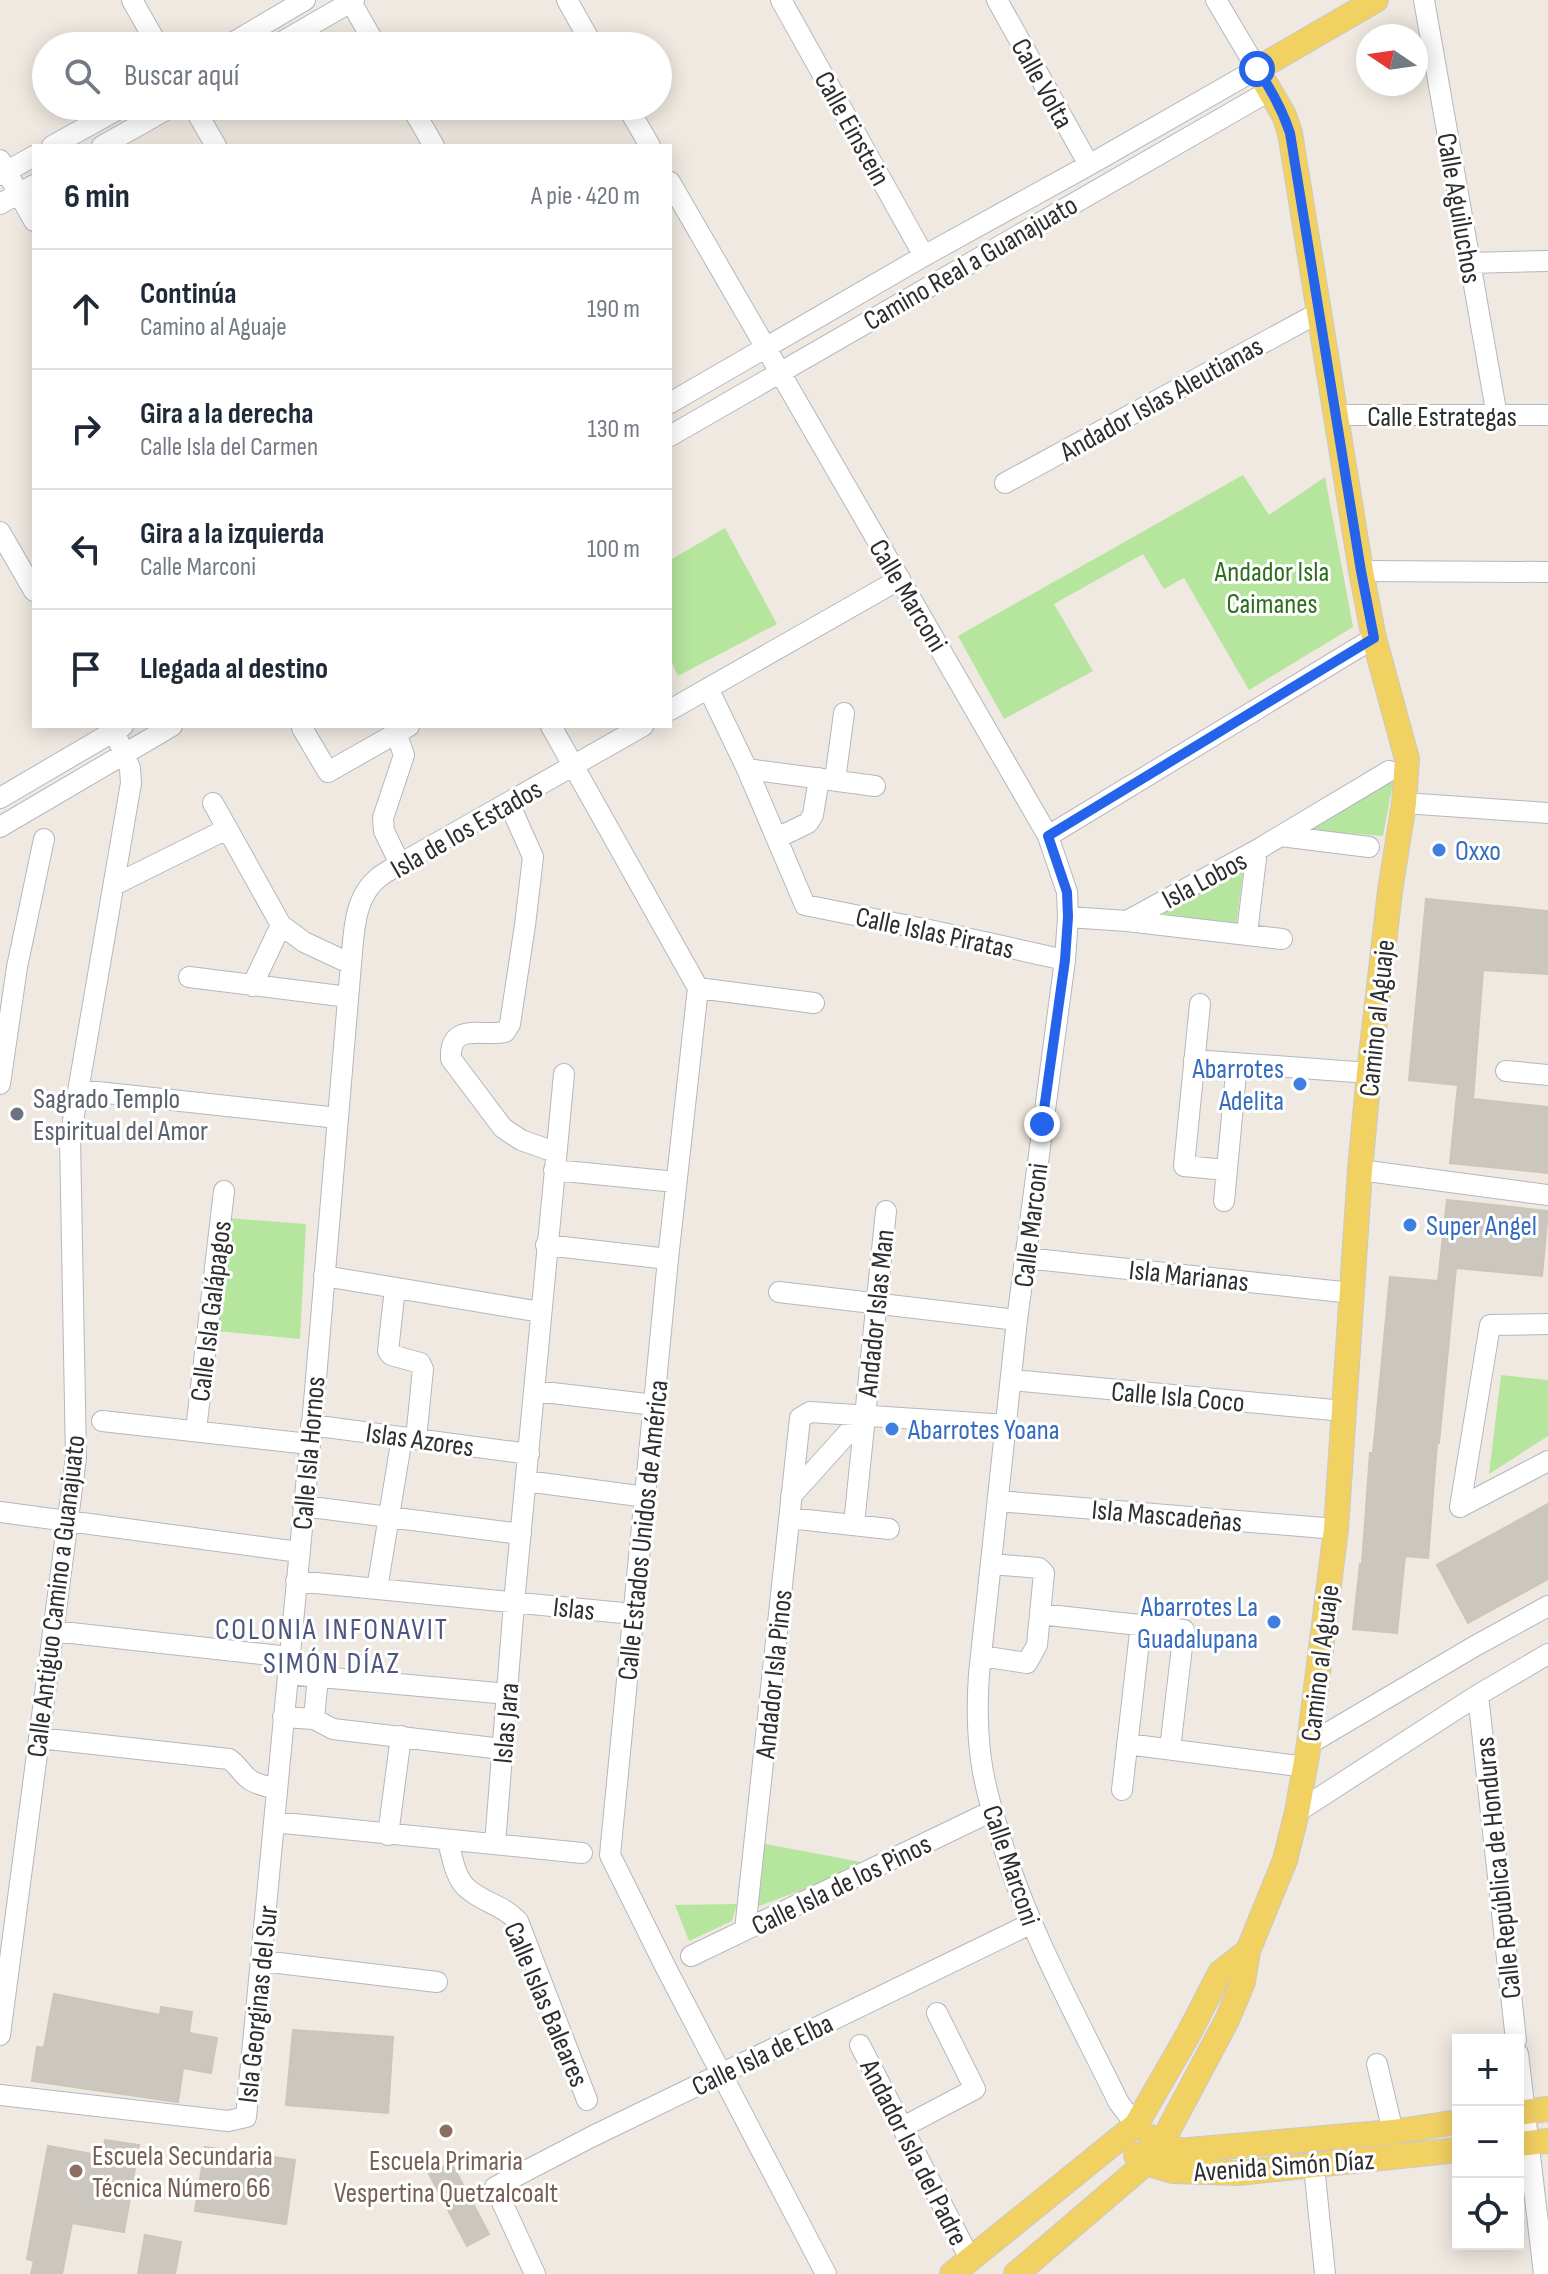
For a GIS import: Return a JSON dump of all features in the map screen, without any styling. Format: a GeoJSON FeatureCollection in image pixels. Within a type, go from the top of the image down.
{"type":"FeatureCollection","features":[{"type":"Feature","properties":{"kind":"main road"},"geometry":{"type":"LineString","coordinates":[[1257,69],[1376,0]]}},
{"type":"Feature","properties":{"kind":"main road"},"geometry":{"type":"LineString","coordinates":[[1271,90],[1281,53]]}},
{"type":"Feature","properties":{"kind":"main road","name":"Camino al Aguaje"},"geometry":{"type":"LineString","coordinates":[[1016,2274],[1153,2154],[1227,2020],[1243,1982],[1248,1951],[1285,1860],[1297,1812],[1308,1756],[1336,1529],[1360,1170],[1407,759],[1374,638],[1361,571],[1290,133],[1284,115],[1257,69]]}},
{"type":"Feature","properties":{"kind":"main road","name":"Camino al Aguaje"},"geometry":{"type":"LineString","coordinates":[[961,2267],[1128,2133],[1188,2035],[1220,1973],[1248,1951]]}},
{"type":"Feature","properties":{"kind":"main road","name":"Avenida Simón Díaz"},"geometry":{"type":"LineString","coordinates":[[1153,2154],[1393,2132],[1452,2123]]}},
{"type":"Feature","properties":{"kind":"main road","name":"Avenida Simón Díaz"},"geometry":{"type":"LineString","coordinates":[[1128,2133],[1173,2171],[1223,2173],[1452,2151]]}},
{"type":"Feature","properties":{"kind":"street"},"geometry":{"type":"LineString","coordinates":[[132,0],[150,32]]}},
{"type":"Feature","properties":{"kind":"street"},"geometry":{"type":"LineString","coordinates":[[251,32],[305,0]]}},
{"type":"Feature","properties":{"kind":"street"},"geometry":{"type":"LineString","coordinates":[[567,0],[585,32]]}},
{"type":"Feature","properties":{"kind":"street","name":"Calle Einstein"},"geometry":{"type":"LineString","coordinates":[[781,0],[924,256]]}},
{"type":"Feature","properties":{"kind":"street","name":"Calle Volta"},"geometry":{"type":"LineString","coordinates":[[997,0],[1089,165]]}},
{"type":"Feature","properties":{"kind":"street"},"geometry":{"type":"LineString","coordinates":[[1216,0],[1257,69]]}},
{"type":"Feature","properties":{"kind":"street","name":"Calle Aguiluchos"},"geometry":{"type":"LineString","coordinates":[[1424,0],[1497,416]]}},
{"type":"Feature","properties":{"kind":"street"},"geometry":{"type":"LineString","coordinates":[[299,32],[351,1],[368,32]]}},
{"type":"Feature","properties":{"kind":"street","name":"Camino Real a Guanajuato"},"geometry":{"type":"LineString","coordinates":[[672,402],[1257,69]]}},
{"type":"Feature","properties":{"kind":"street","name":"Camino Real a Guanajuato"},"geometry":{"type":"LineString","coordinates":[[672,435],[1271,90]]}},
{"type":"Feature","properties":{"kind":"street"},"geometry":{"type":"LineString","coordinates":[[56,144],[99,120]]}},
{"type":"Feature","properties":{"kind":"street"},"geometry":{"type":"LineString","coordinates":[[106,144],[148,120]]}},
{"type":"Feature","properties":{"kind":"street"},"geometry":{"type":"LineString","coordinates":[[201,120],[215,144]]}},
{"type":"Feature","properties":{"kind":"street"},"geometry":{"type":"LineString","coordinates":[[419,120],[433,144]]}},
{"type":"Feature","properties":{"kind":"street"},"geometry":{"type":"LineString","coordinates":[[635,120],[649,144]]}},
{"type":"Feature","properties":{"kind":"street"},"geometry":{"type":"LineString","coordinates":[[32,157],[2,169],[26,189],[32,213]]}},
{"type":"Feature","properties":{"kind":"street","name":"Calle Marconi"},"geometry":{"type":"LineString","coordinates":[[672,186],[1048,836],[1067,892],[1065,960],[1017,1320],[977,1713],[981,1761],[1010,1869],[1030,1924],[1119,2103],[1128,2133]]}},
{"type":"Feature","properties":{"kind":"street"},"geometry":{"type":"LineString","coordinates":[[0,204],[26,189]]}},
{"type":"Feature","properties":{"kind":"street"},"geometry":{"type":"LineString","coordinates":[[1469,263],[1548,261]]}},
{"type":"Feature","properties":{"kind":"street","name":"Andador Islas Aleutianas"},"geometry":{"type":"LineString","coordinates":[[1005,483],[1318,313]]}},
{"type":"Feature","properties":{"kind":"street","name":"Calle Estrategas"},"geometry":{"type":"LineString","coordinates":[[1336,415],[1548,415]]}},
{"type":"Feature","properties":{"kind":"street"},"geometry":{"type":"LineString","coordinates":[[0,532],[32,588]]}},
{"type":"Feature","properties":{"kind":"street"},"geometry":{"type":"LineString","coordinates":[[1361,571],[1548,572]]}},
{"type":"Feature","properties":{"kind":"street"},"geometry":{"type":"LineString","coordinates":[[672,709],[900,579]]}},
{"type":"Feature","properties":{"kind":"street"},"geometry":{"type":"LineString","coordinates":[[1048,836],[1374,638]]}},
{"type":"Feature","properties":{"kind":"street"},"geometry":{"type":"LineString","coordinates":[[708,688],[777,838],[808,823],[813,815],[827,779],[844,713]]}},
{"type":"Feature","properties":{"kind":"street"},"geometry":{"type":"LineString","coordinates":[[0,798],[117,728]]}},
{"type":"Feature","properties":{"kind":"street","name":"Calle Antiguo Camino a Guanajuato"},"geometry":{"type":"LineString","coordinates":[[1,2023],[76,1458],[70,1138],[131,783],[130,768],[117,728]]}},
{"type":"Feature","properties":{"kind":"street"},"geometry":{"type":"LineString","coordinates":[[0,827],[169,728]]}},
{"type":"Feature","properties":{"kind":"street"},"geometry":{"type":"LineString","coordinates":[[302,728],[328,772],[402,730],[404,755],[383,818],[384,831],[400,864]]}},
{"type":"Feature","properties":{"kind":"street"},"geometry":{"type":"LineString","coordinates":[[552,728],[698,988],[814,1003]]}},
{"type":"Feature","properties":{"kind":"street","name":"Isla de los Estados"},"geometry":{"type":"LineString","coordinates":[[338,1118],[351,964],[356,921],[363,896],[377,879],[400,864],[640,728]]}},
{"type":"Feature","properties":{"kind":"street"},"geometry":{"type":"LineString","coordinates":[[747,769],[875,786]]}},
{"type":"Feature","properties":{"kind":"street","name":"Isla Lobos"},"geometry":{"type":"LineString","coordinates":[[1127,921],[1257,850],[1389,771]]}},
{"type":"Feature","properties":{"kind":"street"},"geometry":{"type":"LineString","coordinates":[[213,803],[281,925],[304,942],[351,964]]}},
{"type":"Feature","properties":{"kind":"street"},"geometry":{"type":"LineString","coordinates":[[509,803],[533,857],[510,1024],[505,1032],[496,1034],[465,1032],[452,1048],[451,1059],[503,1128],[555,1161],[676,1182]]}},
{"type":"Feature","properties":{"kind":"street"},"geometry":{"type":"LineString","coordinates":[[1404,803],[1548,813]]}},
{"type":"Feature","properties":{"kind":"street"},"geometry":{"type":"LineString","coordinates":[[114,885],[227,829]]}},
{"type":"Feature","properties":{"kind":"street"},"geometry":{"type":"LineString","coordinates":[[1281,836],[1369,847]]}},
{"type":"Feature","properties":{"kind":"street","name":"Calle Islas Piratas"},"geometry":{"type":"LineString","coordinates":[[777,838],[805,905],[1065,960]]}},
{"type":"Feature","properties":{"kind":"street"},"geometry":{"type":"LineString","coordinates":[[0,1084],[8,972],[44,839]]}},
{"type":"Feature","properties":{"kind":"street"},"geometry":{"type":"LineString","coordinates":[[1247,933],[1257,850]]}},
{"type":"Feature","properties":{"kind":"street","name":"Isla Lobos"},"geometry":{"type":"LineString","coordinates":[[1068,917],[1282,939]]}},
{"type":"Feature","properties":{"kind":"street"},"geometry":{"type":"LineString","coordinates":[[252,986],[281,925]]}},
{"type":"Feature","properties":{"kind":"street"},"geometry":{"type":"LineString","coordinates":[[189,977],[348,997]]}},
{"type":"Feature","properties":{"kind":"street","name":"Calle Estados Unidos de América"},"geometry":{"type":"LineString","coordinates":[[698,988],[668,1259],[610,1855],[826,2274]]}},
{"type":"Feature","properties":{"kind":"street"},"geometry":{"type":"LineString","coordinates":[[1200,1004],[1184,1166],[1226,1170]]}},
{"type":"Feature","properties":{"kind":"street"},"geometry":{"type":"LineString","coordinates":[[1194,1060],[1369,1073]]}},
{"type":"Feature","properties":{"kind":"street"},"geometry":{"type":"LineString","coordinates":[[1224,1201],[1237,1063]]}},
{"type":"Feature","properties":{"kind":"street"},"geometry":{"type":"LineString","coordinates":[[1506,1071],[1548,1075]]}},
{"type":"Feature","properties":{"kind":"street","name":"Islas Jara"},"geometry":{"type":"LineString","coordinates":[[495,1844],[546,1245],[564,1074]]}},
{"type":"Feature","properties":{"kind":"street"},"geometry":{"type":"LineString","coordinates":[[79,1090],[338,1118]]}},
{"type":"Feature","properties":{"kind":"street","name":"Calle Isla Hornos"},"geometry":{"type":"LineString","coordinates":[[276,1789],[338,1118]]}},
{"type":"Feature","properties":{"kind":"street"},"geometry":{"type":"LineString","coordinates":[[1360,1170],[1548,1195]]}},
{"type":"Feature","properties":{"kind":"street","name":"Calle Isla Galápagos"},"geometry":{"type":"LineString","coordinates":[[196,1430],[224,1191]]}},
{"type":"Feature","properties":{"kind":"street","name":"Andador Islas Man"},"geometry":{"type":"LineString","coordinates":[[854,1524],[886,1211]]}},
{"type":"Feature","properties":{"kind":"street"},"geometry":{"type":"LineString","coordinates":[[546,1245],[668,1259]]}},
{"type":"Feature","properties":{"kind":"street","name":"Isla Marianas"},"geometry":{"type":"LineString","coordinates":[[1025,1258],[1352,1293]]}},
{"type":"Feature","properties":{"kind":"street"},"geometry":{"type":"LineString","coordinates":[[324,1276],[541,1312]]}},
{"type":"Feature","properties":{"kind":"street"},"geometry":{"type":"LineString","coordinates":[[377,1589],[423,1369],[420,1363],[391,1355],[388,1351],[395,1288]]}},
{"type":"Feature","properties":{"kind":"street"},"geometry":{"type":"LineString","coordinates":[[779,1292],[1017,1320]]}},
{"type":"Feature","properties":{"kind":"street"},"geometry":{"type":"LineString","coordinates":[[1548,1324],[1490,1325],[1460,1507],[1548,1461]]}},
{"type":"Feature","properties":{"kind":"street","name":"Calle Isla Coco"},"geometry":{"type":"LineString","coordinates":[[1012,1380],[1344,1411]]}},
{"type":"Feature","properties":{"kind":"street"},"geometry":{"type":"LineString","coordinates":[[535,1391],[655,1405]]}},
{"type":"Feature","properties":{"kind":"street","name":"Andador Isla Pinos"},"geometry":{"type":"LineString","coordinates":[[745,1930],[800,1418],[810,1412],[865,1414]]}},
{"type":"Feature","properties":{"kind":"street"},"geometry":{"type":"LineString","coordinates":[[791,1496],[865,1414],[1007,1425]]}},
{"type":"Feature","properties":{"kind":"street","name":"Islas Azores"},"geometry":{"type":"LineString","coordinates":[[102,1421],[196,1430],[310,1434],[344,1429],[529,1454]]}},
{"type":"Feature","properties":{"kind":"street"},"geometry":{"type":"LineString","coordinates":[[526,1481],[646,1497]]}},
{"type":"Feature","properties":{"kind":"street","name":"Isla Mascadeñas"},"geometry":{"type":"LineString","coordinates":[[998,1501],[1336,1529]]}},
{"type":"Feature","properties":{"kind":"street"},"geometry":{"type":"LineString","coordinates":[[303,1506],[521,1534]]}},
{"type":"Feature","properties":{"kind":"street"},"geometry":{"type":"LineString","coordinates":[[0,1512],[299,1552]]}},
{"type":"Feature","properties":{"kind":"street"},"geometry":{"type":"LineString","coordinates":[[789,1518],[889,1529]]}},
{"type":"Feature","properties":{"kind":"street"},"geometry":{"type":"LineString","coordinates":[[981,1656],[1027,1663],[1037,1645],[1044,1573],[1039,1568],[991,1564]]}},
{"type":"Feature","properties":{"kind":"street"},"geometry":{"type":"LineString","coordinates":[[296,1581],[514,1603]]}},
{"type":"Feature","properties":{"kind":"street","name":"Islas"},"geometry":{"type":"LineString","coordinates":[[514,1603],[633,1614]]}},
{"type":"Feature","properties":{"kind":"street"},"geometry":{"type":"LineString","coordinates":[[1127,1744],[1308,1756],[1475,1646],[1548,1606]]}},
{"type":"Feature","properties":{"kind":"street"},"geometry":{"type":"LineString","coordinates":[[1040,1614],[1184,1630],[1170,1749]]}},
{"type":"Feature","properties":{"kind":"street"},"geometry":{"type":"LineString","coordinates":[[1122,1790],[1141,1624]]}},
{"type":"Feature","properties":{"kind":"street"},"geometry":{"type":"LineString","coordinates":[[53,1631],[288,1665],[318,1676],[508,1694]]}},
{"type":"Feature","properties":{"kind":"street"},"geometry":{"type":"LineString","coordinates":[[1297,1812],[1478,1695],[1548,1654]]}},
{"type":"Feature","properties":{"kind":"street"},"geometry":{"type":"LineString","coordinates":[[314,1719],[318,1676]]}},
{"type":"Feature","properties":{"kind":"street","name":"Calle República de Honduras"},"geometry":{"type":"LineString","coordinates":[[1478,1695],[1515,2034]]}},
{"type":"Feature","properties":{"kind":"street"},"geometry":{"type":"LineString","coordinates":[[283,1717],[314,1719],[333,1729],[502,1749]]}},
{"type":"Feature","properties":{"kind":"street"},"geometry":{"type":"LineString","coordinates":[[388,1835],[401,1736]]}},
{"type":"Feature","properties":{"kind":"street"},"geometry":{"type":"LineString","coordinates":[[39,1738],[229,1759],[252,1782],[276,1789]]}},
{"type":"Feature","properties":{"kind":"street","name":"Isla Georginas del Sur"},"geometry":{"type":"LineString","coordinates":[[0,2095],[228,2121],[246,2117],[276,1789]]}},
{"type":"Feature","properties":{"kind":"street","name":"Calle Isla de los Pinos"},"geometry":{"type":"LineString","coordinates":[[691,1956],[992,1811]]}},
{"type":"Feature","properties":{"kind":"street"},"geometry":{"type":"LineString","coordinates":[[274,1822],[582,1853]]}},
{"type":"Feature","properties":{"kind":"street","name":"Calle Islas Baleares"},"geometry":{"type":"LineString","coordinates":[[448,1841],[457,1873],[465,1888],[507,1909],[518,1921],[587,2100]]}},
{"type":"Feature","properties":{"kind":"street","name":"Calle Isla de Elba"},"geometry":{"type":"LineString","coordinates":[[535,2274],[495,2187],[1030,1924]]}},
{"type":"Feature","properties":{"kind":"street"},"geometry":{"type":"LineString","coordinates":[[262,1961],[437,1982]]}},
{"type":"Feature","properties":{"kind":"street"},"geometry":{"type":"LineString","coordinates":[[903,2127],[975,2089],[937,2013]]}},
{"type":"Feature","properties":{"kind":"street","name":"Andador Isla del Padre"},"geometry":{"type":"LineString","coordinates":[[860,2045],[903,2127],[961,2267]]}},
{"type":"Feature","properties":{"kind":"street"},"geometry":{"type":"LineString","coordinates":[[1377,2064],[1393,2132]]}},
{"type":"Feature","properties":{"kind":"street"},"geometry":{"type":"LineString","coordinates":[[1524,2083],[1530,2112],[1544,2274]]}},
{"type":"Feature","properties":{"kind":"street"},"geometry":{"type":"LineString","coordinates":[[1314,2166],[1325,2274]]}},
{"type":"Feature","properties":{"kind":"green space","name":"Andador Isla Caimanes"},"geometry":{"type":"Polygon","coordinates":[[[1243,475],[1269,515],[1325,477],[1353,627],[1249,690],[1184,578],[1164,589],[1143,554],[1054,604],[1093,671],[1004,719],[958,636],[1243,475]]]}},
{"type":"Feature","properties":{"kind":"green space"},"geometry":{"type":"Polygon","coordinates":[[[725,528],[777,624],[678,676],[672,663],[672,559],[725,528]]]}},
{"type":"Feature","properties":{"kind":"green space"},"geometry":{"type":"Polygon","coordinates":[[[1395,772],[1383,836],[1305,830],[1395,772]]]}},
{"type":"Feature","properties":{"kind":"green space"},"geometry":{"type":"Polygon","coordinates":[[[1244,866],[1236,927],[1151,920],[1244,866]]]}},
{"type":"Feature","properties":{"kind":"green space"},"geometry":{"type":"Polygon","coordinates":[[[228,1218],[306,1224],[300,1339],[216,1331],[228,1218]]]}},
{"type":"Feature","properties":{"kind":"green space"},"geometry":{"type":"Polygon","coordinates":[[[1501,1375],[1548,1380],[1548,1436],[1489,1474],[1501,1375]]]}},
{"type":"Feature","properties":{"kind":"green space"},"geometry":{"type":"Polygon","coordinates":[[[761,1843],[871,1864],[754,1908],[761,1843]]]}},
{"type":"Feature","properties":{"kind":"green space"},"geometry":{"type":"Polygon","coordinates":[[[737,1904],[732,1921],[689,1941],[675,1905],[737,1904]]]}},
{"type":"Feature","properties":{"kind":"building"},"geometry":{"type":"Polygon","coordinates":[[[1426,899],[1548,911],[1548,974],[1483,970],[1473,1099],[1548,1107],[1548,1173],[1450,1163],[1458,1085],[1409,1080],[1426,899]]]}},
{"type":"Feature","properties":{"kind":"building"},"geometry":{"type":"Polygon","coordinates":[[[1447,1200],[1548,1211],[1542,1276],[1456,1268],[1428,1558],[1405,1556],[1397,1633],[1353,1629],[1390,1277],[1438,1281],[1447,1200]]]}},
{"type":"Feature","properties":{"kind":"building"},"geometry":{"type":"Polygon","coordinates":[[[1548,1504],[1548,1579],[1468,1623],[1437,1565],[1548,1504]]]}},
{"type":"Feature","properties":{"kind":"building"},"geometry":{"type":"Polygon","coordinates":[[[54,1994],[160,2015],[161,2007],[192,2012],[189,2033],[217,2038],[211,2073],[183,2068],[178,2102],[32,2081],[37,2047],[44,2048],[54,1994]]]}},
{"type":"Feature","properties":{"kind":"building"},"geometry":{"type":"Polygon","coordinates":[[[293,2030],[393,2037],[388,2113],[286,2105],[293,2030]]]}},
{"type":"Feature","properties":{"kind":"building"},"geometry":{"type":"Polygon","coordinates":[[[105,2140],[139,2145],[124,2232],[72,2223],[62,2274],[31,2274],[34,2261],[27,2259],[48,2146],[103,2156],[105,2140]]]}},
{"type":"Feature","properties":{"kind":"building"},"geometry":{"type":"Polygon","coordinates":[[[205,2147],[295,2160],[286,2224],[195,2211],[205,2147]]]}},
{"type":"Feature","properties":{"kind":"building"},"geometry":{"type":"Polygon","coordinates":[[[451,2162],[489,2234],[467,2246],[429,2174],[451,2162]]]}},
{"type":"Feature","properties":{"kind":"building"},"geometry":{"type":"Polygon","coordinates":[[[145,2235],[181,2242],[175,2274],[138,2274],[145,2235]]]}},
{"type":"Feature","properties":{"kind":"place","name":"Oxxo"},"geometry":{"type":"Point","coordinates":[1439,850]}},
{"type":"Feature","properties":{"kind":"place","name":"Abarrotes Adelita"},"geometry":{"type":"Point","coordinates":[1300,1084]}},
{"type":"Feature","properties":{"kind":"place","name":"Sagrado Templo Espiritual del Amor"},"geometry":{"type":"Point","coordinates":[17,1114]}},
{"type":"Feature","properties":{"kind":"place","name":"Super Angel"},"geometry":{"type":"Point","coordinates":[1410,1225]}},
{"type":"Feature","properties":{"kind":"place","name":"Abarrotes Yoana"},"geometry":{"type":"Point","coordinates":[892,1429]}},
{"type":"Feature","properties":{"kind":"place","name":"Abarrotes La Guadalupana"},"geometry":{"type":"Point","coordinates":[1274,1622]}},
{"type":"Feature","properties":{"kind":"place","name":"Escuela Primaria Vespertina Quetzalcoalt"},"geometry":{"type":"Point","coordinates":[446,2131]}},
{"type":"Feature","properties":{"kind":"place","name":"Escuela Secundaria Técnica Número 66"},"geometry":{"type":"Point","coordinates":[76,2171]}},
{"type":"Feature","properties":{"kind":"district","name":"COLONIA INFONAVIT SIMÓN DÍAZ"},"geometry":{"type":"Point","coordinates":[332,1646]}},
{"type":"Feature","properties":{"kind":"route"},"geometry":{"type":"LineString","coordinates":[[1042,1124],[1055,1041],[1068,917],[1067,892],[1048,836],[1374,638],[1290,133],[1284,115],[1257,69]]}}]}
